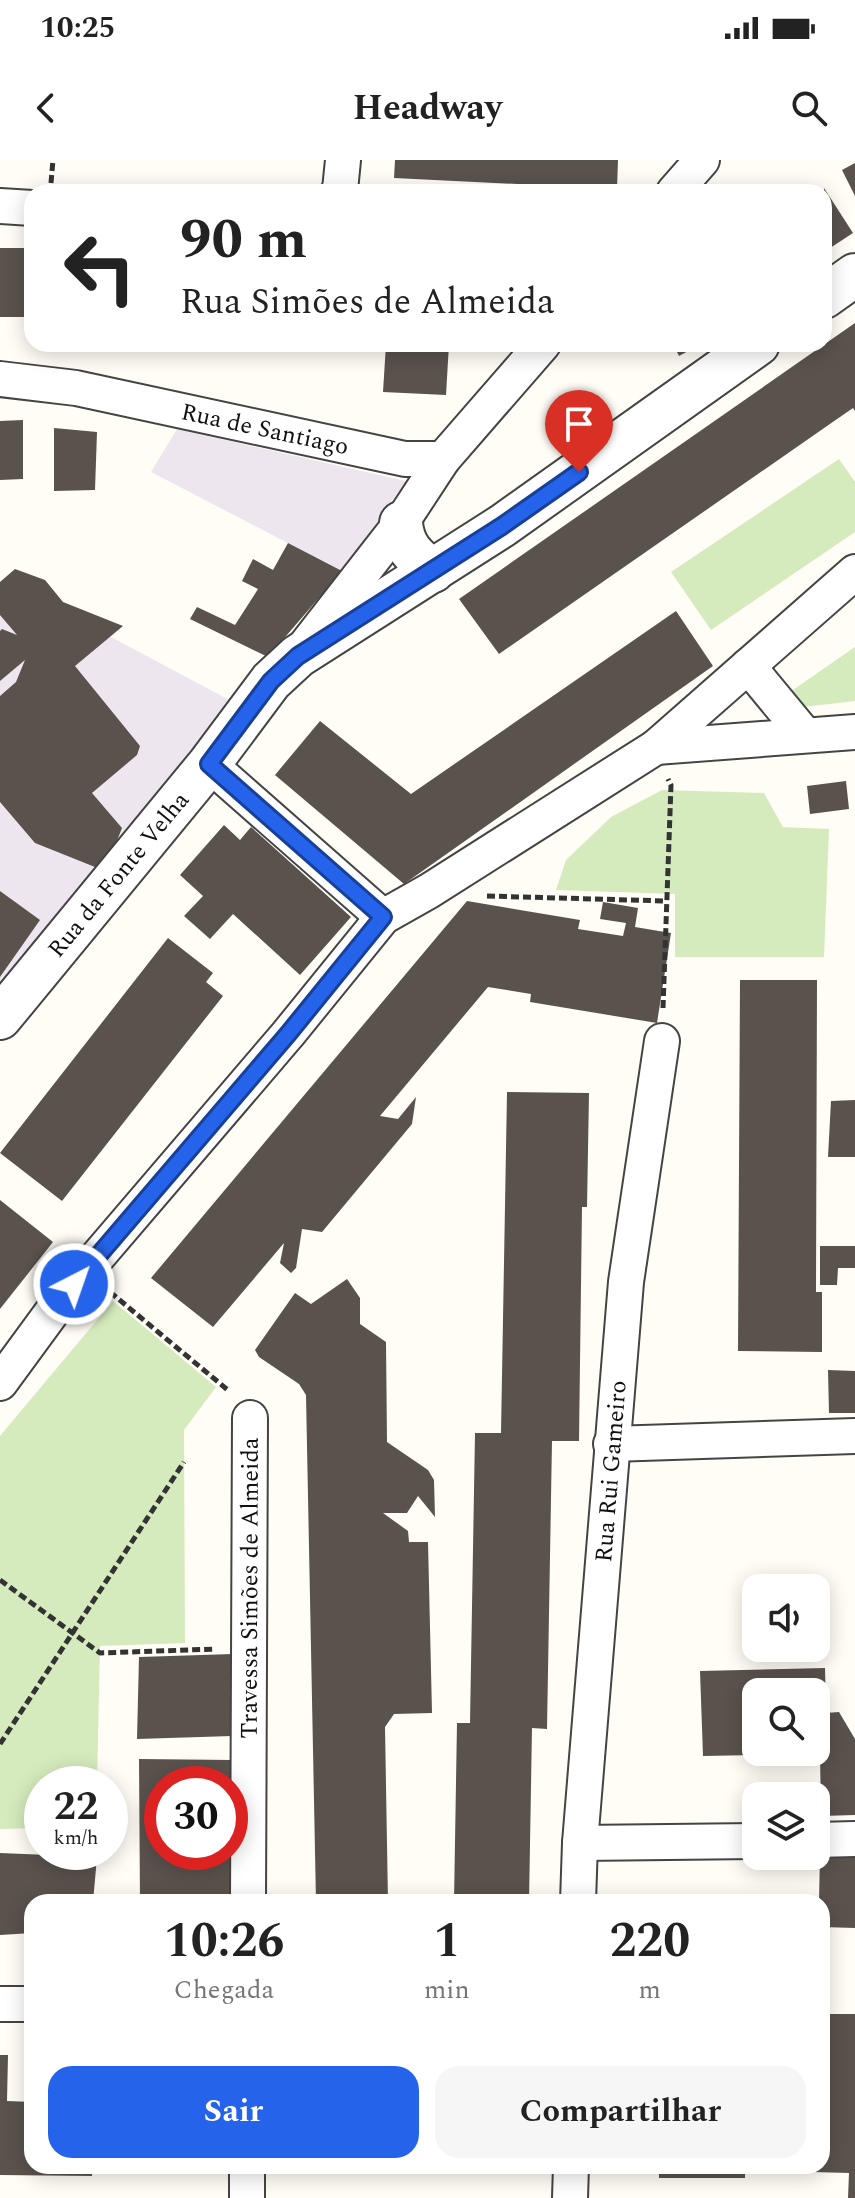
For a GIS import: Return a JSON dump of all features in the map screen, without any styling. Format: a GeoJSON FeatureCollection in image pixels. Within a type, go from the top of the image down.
{"type":"FeatureCollection","features":[{"type":"Feature","properties":{"kind":"street"},"geometry":{"type":"LineString","coordinates":[[341,184],[343,160]]}},
{"type":"Feature","properties":{"kind":"street"},"geometry":{"type":"LineString","coordinates":[[681,184],[702,160]]}},
{"type":"Feature","properties":{"kind":"street"},"geometry":{"type":"LineString","coordinates":[[0,206],[24,208]]}},
{"type":"Feature","properties":{"kind":"street"},"geometry":{"type":"LineString","coordinates":[[832,291],[855,275]]}},
{"type":"Feature","properties":{"kind":"street","name":"Rua da Fonte Velha"},"geometry":{"type":"LineString","coordinates":[[0,1018],[209,764],[271,681],[298,656],[401,523],[443,459],[536,352]]}},
{"type":"Feature","properties":{"kind":"street","name":"Rua da Fonte Velha"},"geometry":{"type":"LineString","coordinates":[[298,656],[502,526],[747,352]]}},
{"type":"Feature","properties":{"kind":"street","name":"Rua de Santiago"},"geometry":{"type":"LineString","coordinates":[[0,379],[76,388],[405,459],[443,459]]}},
{"type":"Feature","properties":{"kind":"street"},"geometry":{"type":"LineString","coordinates":[[401,523],[402,538],[409,551],[433,571]]}},
{"type":"Feature","properties":{"kind":"street"},"geometry":{"type":"LineString","coordinates":[[0,1383],[85,1271],[288,1034],[383,917],[656,747],[855,572]]}},
{"type":"Feature","properties":{"kind":"street"},"geometry":{"type":"LineString","coordinates":[[748,666],[805,735]]}},
{"type":"Feature","properties":{"kind":"street"},"geometry":{"type":"LineString","coordinates":[[656,747],[855,732]]}},
{"type":"Feature","properties":{"kind":"street"},"geometry":{"type":"LineString","coordinates":[[209,764],[383,917]]}},
{"type":"Feature","properties":{"kind":"street","name":"Rua Rui Gameiro"},"geometry":{"type":"LineString","coordinates":[[578,1894],[626,1282],[662,1041]]}},
{"type":"Feature","properties":{"kind":"street","name":"Travessa Simões de Almeida"},"geometry":{"type":"LineString","coordinates":[[248,1894],[250,1418]]}},
{"type":"Feature","properties":{"kind":"street"},"geometry":{"type":"LineString","coordinates":[[611,1444],[855,1436]]}},
{"type":"Feature","properties":{"kind":"street"},"geometry":{"type":"LineString","coordinates":[[830,1840],[855,1839]]}},
{"type":"Feature","properties":{"kind":"street"},"geometry":{"type":"LineString","coordinates":[[580,1843],[742,1841]]}},
{"type":"Feature","properties":{"kind":"street"},"geometry":{"type":"LineString","coordinates":[[0,2004],[24,2004]]}},
{"type":"Feature","properties":{"kind":"street"},"geometry":{"type":"LineString","coordinates":[[247,2174],[247,2198]]}},
{"type":"Feature","properties":{"kind":"street"},"geometry":{"type":"LineString","coordinates":[[570,2198],[571,2174]]}},
{"type":"Feature","properties":{"kind":"path"},"geometry":{"type":"LineString","coordinates":[[52,184],[53,160]]}},
{"type":"Feature","properties":{"kind":"path"},"geometry":{"type":"LineString","coordinates":[[656,747],[671,785],[662,1041]]}},
{"type":"Feature","properties":{"kind":"path"},"geometry":{"type":"LineString","coordinates":[[429,891],[458,896],[666,901]]}},
{"type":"Feature","properties":{"kind":"path"},"geometry":{"type":"LineString","coordinates":[[85,1271],[250,1408],[250,1418]]}},
{"type":"Feature","properties":{"kind":"path"},"geometry":{"type":"LineString","coordinates":[[0,1744],[184,1462]]}},
{"type":"Feature","properties":{"kind":"path"},"geometry":{"type":"LineString","coordinates":[[0,1580],[100,1653],[248,1647]]}},
{"type":"Feature","properties":{"kind":"shaded area"},"geometry":{"type":"Polygon","coordinates":[[[177,429],[406,481],[342,571],[151,472],[177,429]]]}},
{"type":"Feature","properties":{"kind":"shaded area"},"geometry":{"type":"Polygon","coordinates":[[[10,583],[231,701],[0,988],[0,588],[10,583]]]}},
{"type":"Feature","properties":{"kind":"green space"},"geometry":{"type":"Polygon","coordinates":[[[839,459],[855,482],[855,532],[711,630],[671,572],[839,459]]]}},
{"type":"Feature","properties":{"kind":"green space"},"geometry":{"type":"Polygon","coordinates":[[[855,647],[855,701],[795,708],[790,692],[855,647]]]}},
{"type":"Feature","properties":{"kind":"green space"},"geometry":{"type":"Polygon","coordinates":[[[662,790],[764,793],[783,827],[829,829],[824,957],[675,957],[675,894],[556,890],[566,860],[611,817],[662,790]]]}},
{"type":"Feature","properties":{"kind":"green space"},"geometry":{"type":"Polygon","coordinates":[[[113,1301],[216,1387],[184,1430],[185,1643],[100,1646],[97,1766],[24,1766],[24,1828],[0,1829],[0,1436],[113,1301]]]}},
{"type":"Feature","properties":{"kind":"building"},"geometry":{"type":"Polygon","coordinates":[[[395,160],[618,160],[617,184],[516,184],[394,178],[395,160]]]}},
{"type":"Feature","properties":{"kind":"building"},"geometry":{"type":"Polygon","coordinates":[[[855,163],[855,196],[842,170],[855,163]]]}},
{"type":"Feature","properties":{"kind":"building"},"geometry":{"type":"Polygon","coordinates":[[[832,200],[853,233],[832,247],[832,200]]]}},
{"type":"Feature","properties":{"kind":"building"},"geometry":{"type":"Polygon","coordinates":[[[0,248],[24,248],[24,317],[0,317],[0,248]]]}},
{"type":"Feature","properties":{"kind":"building"},"geometry":{"type":"Polygon","coordinates":[[[855,323],[855,411],[853,408],[499,654],[459,599],[813,352],[832,352],[832,339],[855,323]]]}},
{"type":"Feature","properties":{"kind":"building"},"geometry":{"type":"Polygon","coordinates":[[[386,352],[449,352],[446,395],[383,392],[386,352]]]}},
{"type":"Feature","properties":{"kind":"building"},"geometry":{"type":"Polygon","coordinates":[[[23,420],[23,479],[0,480],[0,421],[23,420]]]}},
{"type":"Feature","properties":{"kind":"building"},"geometry":{"type":"Polygon","coordinates":[[[54,428],[97,432],[95,490],[54,491],[54,428]]]}},
{"type":"Feature","properties":{"kind":"building"},"geometry":{"type":"Polygon","coordinates":[[[288,543],[342,571],[268,657],[190,619],[197,607],[235,625],[258,589],[242,581],[253,559],[273,570],[288,543]]]}},
{"type":"Feature","properties":{"kind":"building"},"geometry":{"type":"Polygon","coordinates":[[[15,569],[45,580],[63,602],[123,626],[75,666],[140,746],[137,755],[92,793],[122,828],[105,871],[35,843],[0,802],[0,696],[16,682],[25,660],[0,681],[0,631],[2,629],[17,635],[0,615],[0,582],[15,569]]]}},
{"type":"Feature","properties":{"kind":"building"},"geometry":{"type":"Polygon","coordinates":[[[676,611],[713,666],[404,884],[275,775],[320,721],[411,794],[676,611]]]}},
{"type":"Feature","properties":{"kind":"building"},"geometry":{"type":"Polygon","coordinates":[[[846,781],[849,809],[810,814],[807,786],[846,781]]]}},
{"type":"Feature","properties":{"kind":"building"},"geometry":{"type":"Polygon","coordinates":[[[224,825],[240,840],[251,827],[351,917],[300,975],[233,914],[210,939],[184,916],[203,896],[180,875],[224,825]]]}},
{"type":"Feature","properties":{"kind":"building"},"geometry":{"type":"Polygon","coordinates":[[[0,891],[40,920],[0,977],[0,891]]]}},
{"type":"Feature","properties":{"kind":"building"},"geometry":{"type":"Polygon","coordinates":[[[467,901],[580,920],[578,929],[623,936],[626,923],[600,919],[603,902],[638,908],[635,927],[671,933],[657,1023],[530,1002],[531,994],[488,987],[380,1116],[398,1119],[416,1097],[412,1124],[322,1232],[302,1229],[296,1268],[291,1273],[280,1263],[284,1243],[213,1327],[151,1278],[467,901]]]}},
{"type":"Feature","properties":{"kind":"building"},"geometry":{"type":"Polygon","coordinates":[[[168,938],[213,973],[206,982],[223,996],[62,1201],[0,1153],[168,938]]]}},
{"type":"Feature","properties":{"kind":"building"},"geometry":{"type":"Polygon","coordinates":[[[740,980],[817,980],[816,1292],[822,1292],[822,1352],[738,1351],[740,980]]]}},
{"type":"Feature","properties":{"kind":"building"},"geometry":{"type":"Polygon","coordinates":[[[507,1092],[589,1093],[587,1207],[582,1207],[579,1441],[552,1441],[547,1729],[532,1728],[529,1894],[454,1894],[457,1723],[470,1723],[475,1433],[501,1433],[507,1092]]]}},
{"type":"Feature","properties":{"kind":"building"},"geometry":{"type":"Polygon","coordinates":[[[855,1100],[855,1157],[828,1157],[831,1101],[855,1100]]]}},
{"type":"Feature","properties":{"kind":"building"},"geometry":{"type":"Polygon","coordinates":[[[0,1200],[53,1242],[0,1309],[0,1200]]]}},
{"type":"Feature","properties":{"kind":"building"},"geometry":{"type":"Polygon","coordinates":[[[820,1246],[855,1246],[855,1268],[838,1268],[837,1285],[820,1285],[820,1246]]]}},
{"type":"Feature","properties":{"kind":"building"},"geometry":{"type":"Polygon","coordinates":[[[347,1279],[360,1298],[360,1324],[386,1342],[387,1442],[428,1470],[434,1480],[435,1517],[418,1496],[407,1513],[383,1513],[408,1531],[409,1542],[428,1542],[432,1713],[394,1714],[385,1727],[388,1894],[316,1894],[306,1395],[299,1384],[259,1357],[255,1350],[295,1293],[311,1304],[347,1279]]]}},
{"type":"Feature","properties":{"kind":"building"},"geometry":{"type":"Polygon","coordinates":[[[828,1370],[855,1371],[855,1413],[829,1413],[828,1370]]]}},
{"type":"Feature","properties":{"kind":"building"},"geometry":{"type":"Polygon","coordinates":[[[233,1654],[232,1736],[137,1739],[139,1657],[233,1654]]]}},
{"type":"Feature","properties":{"kind":"building"},"geometry":{"type":"Polygon","coordinates":[[[825,1668],[825,1678],[742,1678],[742,1755],[703,1756],[700,1671],[825,1668]]]}},
{"type":"Feature","properties":{"kind":"building"},"geometry":{"type":"Polygon","coordinates":[[[839,1712],[855,1739],[855,1815],[830,1816],[830,1782],[820,1782],[820,1766],[830,1766],[830,1713],[839,1712]]]}},
{"type":"Feature","properties":{"kind":"building"},"geometry":{"type":"Polygon","coordinates":[[[139,1759],[232,1760],[232,1766],[144,1766],[144,1870],[232,1870],[232,1894],[140,1894],[139,1759]]]}},
{"type":"Feature","properties":{"kind":"building"},"geometry":{"type":"Polygon","coordinates":[[[0,1853],[24,1854],[24,1870],[96,1870],[94,1894],[24,1894],[24,1934],[0,1935],[0,1853]]]}},
{"type":"Feature","properties":{"kind":"building"},"geometry":{"type":"Polygon","coordinates":[[[830,1855],[855,1856],[855,1928],[830,1927],[830,1894],[819,1894],[820,1870],[830,1870],[830,1855]]]}},
{"type":"Feature","properties":{"kind":"building"},"geometry":{"type":"Polygon","coordinates":[[[830,2014],[855,2014],[855,2198],[848,2198],[849,2173],[830,2172],[830,2014]]]}},
{"type":"Feature","properties":{"kind":"building"},"geometry":{"type":"Polygon","coordinates":[[[0,2055],[8,2055],[7,2101],[24,2102],[24,2174],[92,2176],[0,2175],[0,2055]]]}},
{"type":"Feature","properties":{"kind":"building"},"geometry":{"type":"Polygon","coordinates":[[[659,2174],[745,2174],[745,2178],[659,2178],[659,2174]]]}},
{"type":"Feature","properties":{"kind":"route"},"geometry":{"type":"LineString","coordinates":[[74,1284],[288,1034],[383,917],[209,764],[271,681],[298,656],[502,526],[579,472]]}}]}
